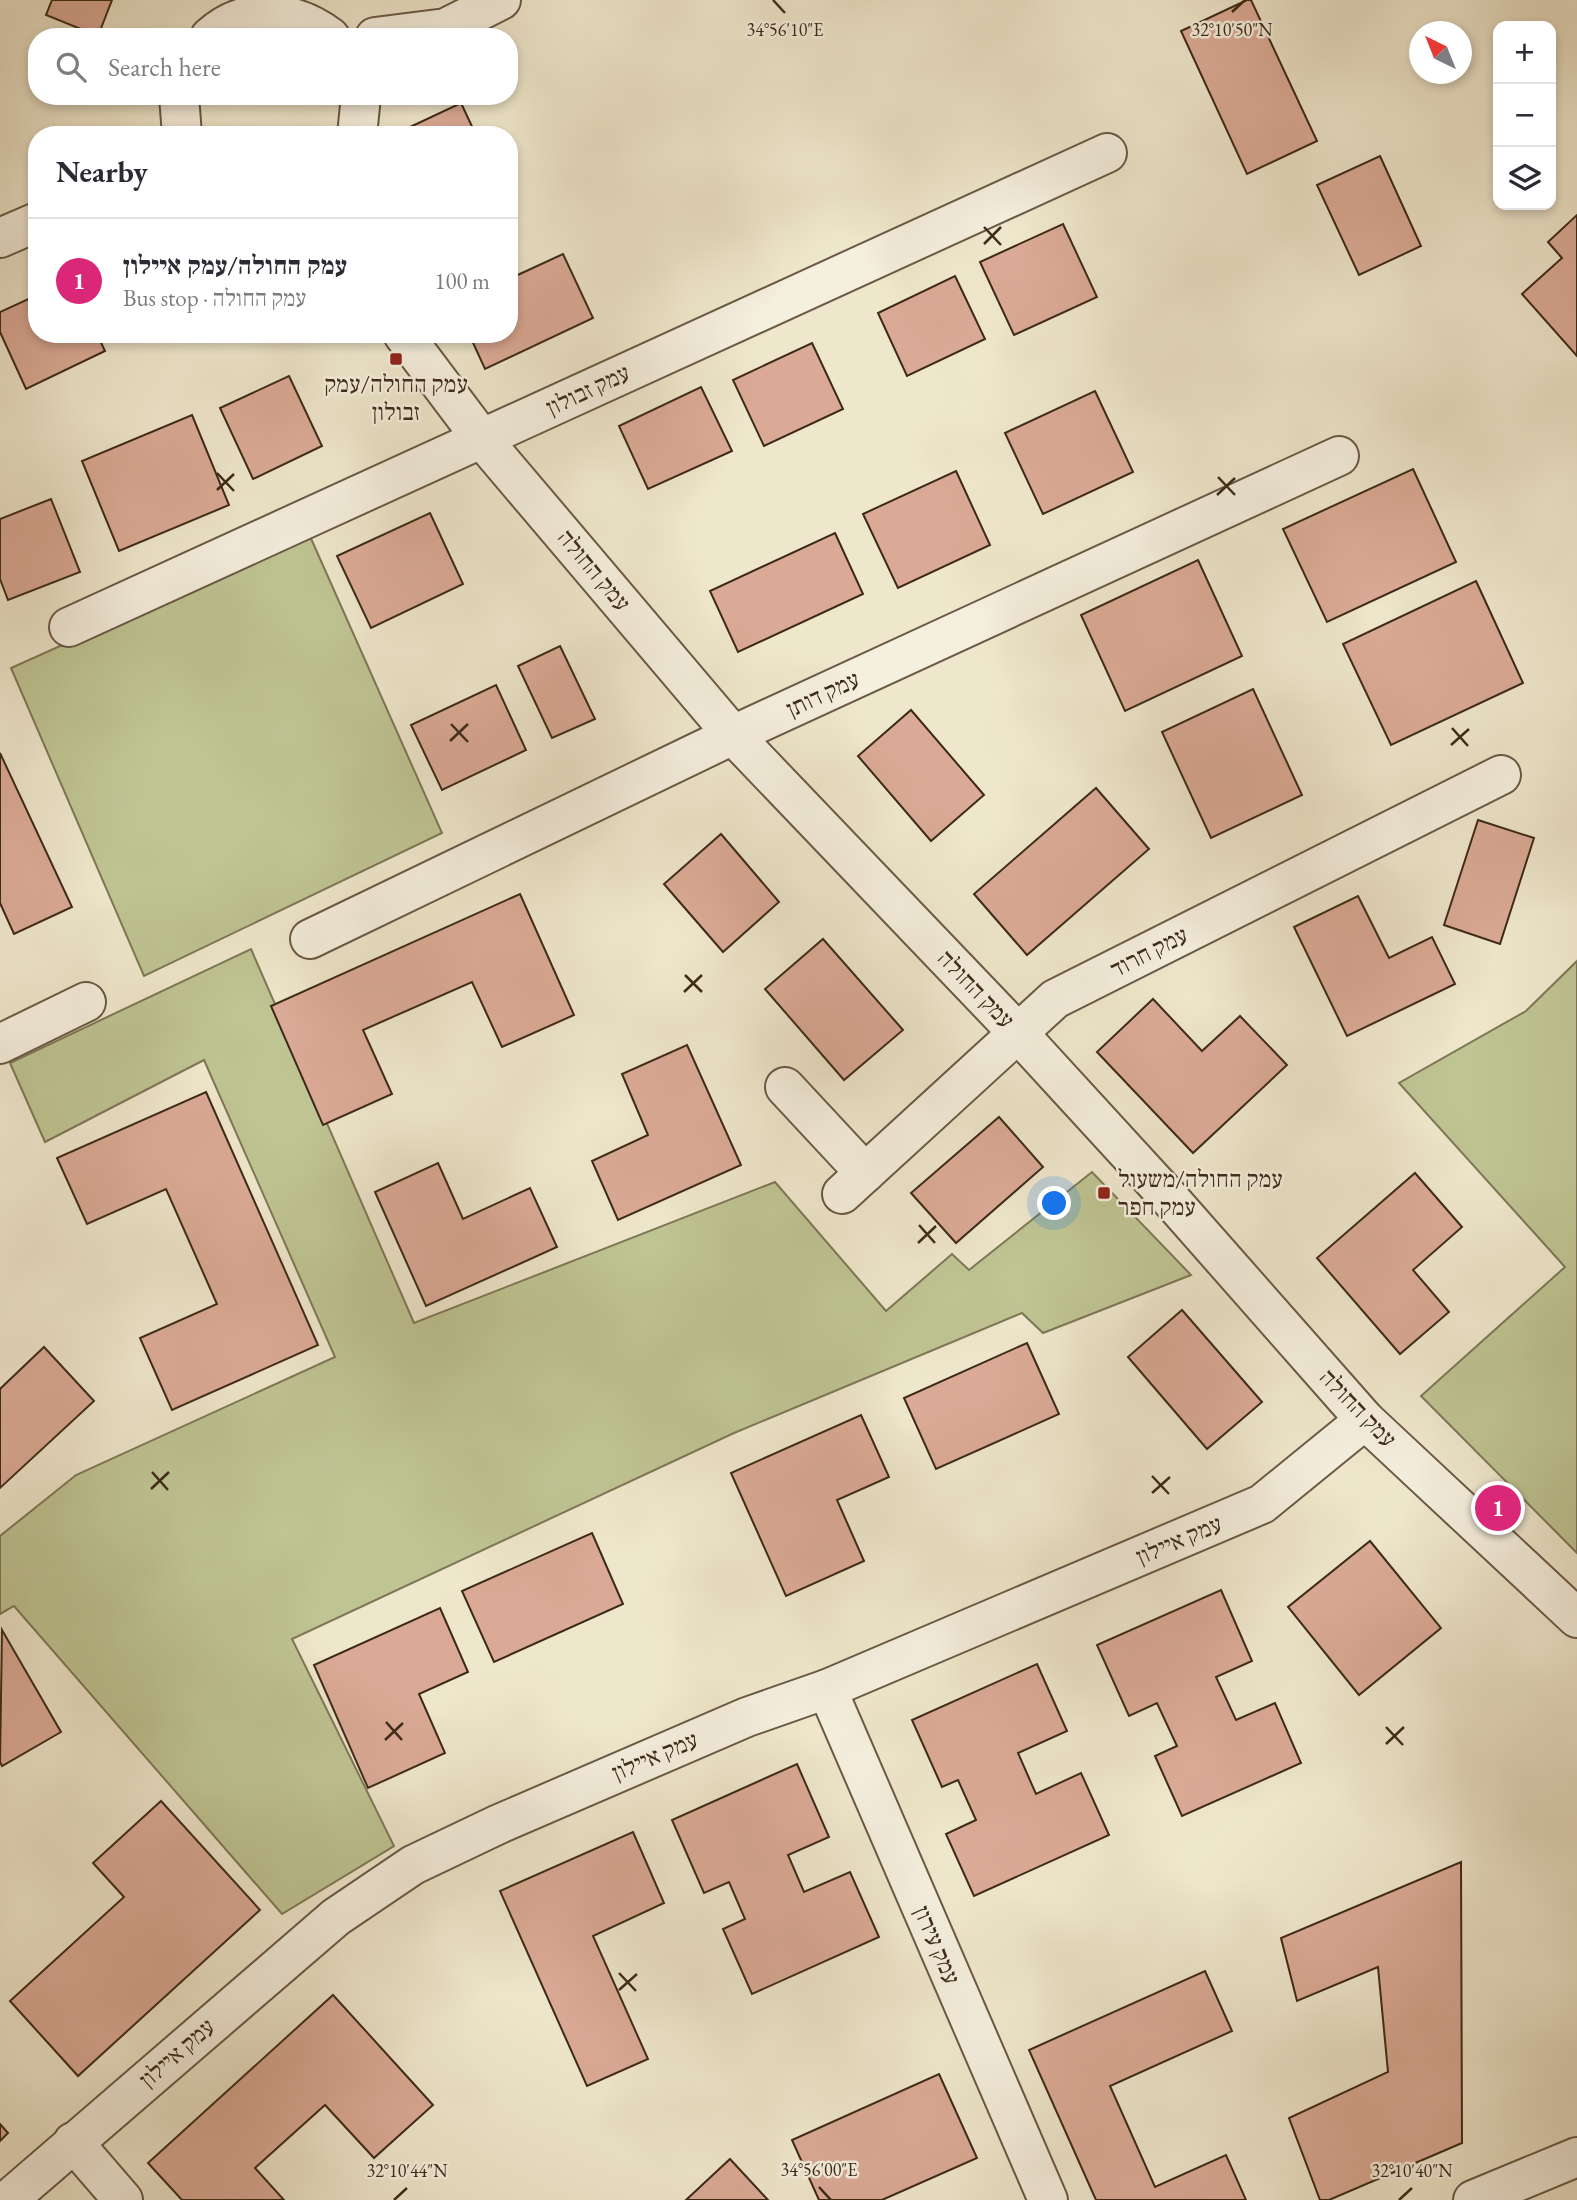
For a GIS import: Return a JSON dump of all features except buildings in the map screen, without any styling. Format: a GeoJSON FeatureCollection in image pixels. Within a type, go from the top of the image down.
{"type":"FeatureCollection","features":[{"type":"Feature","properties":{"kind":"street"},"geometry":{"type":"LineString","coordinates":[[443,28],[501,0]]}},
{"type":"Feature","properties":{"kind":"street"},"geometry":{"type":"LineString","coordinates":[[214,22],[258,14],[274,7],[318,28]]}},
{"type":"Feature","properties":{"kind":"street"},"geometry":{"type":"LineString","coordinates":[[180,105],[181,126]]}},
{"type":"Feature","properties":{"kind":"street"},"geometry":{"type":"LineString","coordinates":[[358,126],[360,105]]}},
{"type":"Feature","properties":{"kind":"street","name":"עמק זבולון"},"geometry":{"type":"LineString","coordinates":[[69,627],[1107,153]]}},
{"type":"Feature","properties":{"kind":"street"},"geometry":{"type":"LineString","coordinates":[[0,239],[28,226]]}},
{"type":"Feature","properties":{"kind":"street","name":"עמק החולה"},"geometry":{"type":"LineString","coordinates":[[410,343],[482,439],[733,735],[1017,1033],[1172,1201],[1365,1420],[1577,1618]]}},
{"type":"Feature","properties":{"kind":"street","name":"עמק דותן"},"geometry":{"type":"LineString","coordinates":[[310,939],[733,735],[1339,456]]}},
{"type":"Feature","properties":{"kind":"street","name":"עמק חרוד"},"geometry":{"type":"LineString","coordinates":[[785,1087],[853,1183],[1055,999],[1501,775]]}},
{"type":"Feature","properties":{"kind":"street"},"geometry":{"type":"LineString","coordinates":[[0,1044],[86,1002]]}},
{"type":"Feature","properties":{"kind":"street","name":"עמק איילון"},"geometry":{"type":"LineString","coordinates":[[8,2200],[336,1917],[413,1865],[499,1824],[734,1722],[827,1689],[1262,1504],[1365,1420]]}},
{"type":"Feature","properties":{"kind":"street","name":"עמק עירון"},"geometry":{"type":"LineString","coordinates":[[827,1689],[1048,2200]]}},
{"type":"Feature","properties":{"kind":"street"},"geometry":{"type":"LineString","coordinates":[[73,2142],[123,2200]]}},
{"type":"Feature","properties":{"kind":"street"},"geometry":{"type":"LineString","coordinates":[[1473,2200],[1577,2157]]}},
{"type":"Feature","properties":{"kind":"green space"},"geometry":{"type":"Polygon","coordinates":[[[309,534],[442,833],[144,976],[11,668],[309,534]]]}},
{"type":"Feature","properties":{"kind":"green space"},"geometry":{"type":"Polygon","coordinates":[[[251,949],[414,1323],[775,1182],[886,1311],[952,1254],[969,1270],[1092,1172],[1191,1275],[1043,1333],[1022,1313],[734,1433],[292,1639],[394,1846],[282,1914],[14,1606],[0,1614],[0,1536],[76,1475],[335,1357],[204,1060],[45,1142],[10,1063],[251,949]]]}},
{"type":"Feature","properties":{"kind":"green space"},"geometry":{"type":"Polygon","coordinates":[[[1577,961],[1577,1553],[1421,1396],[1565,1267],[1399,1083],[1526,1011],[1577,961]]]}},
{"type":"Feature","properties":{"kind":"place","name":"עמק החולה/עמק זבולון"},"geometry":{"type":"Point","coordinates":[396,359]}},
{"type":"Feature","properties":{"kind":"place","name":"עמק החולה/משעול עמק חפר"},"geometry":{"type":"Point","coordinates":[1104,1193]}},
{"type":"Feature","properties":{"kind":"place","name":"עמק החולה/עמק איילון"},"geometry":{"type":"Point","coordinates":[1498,1508]}}]}
